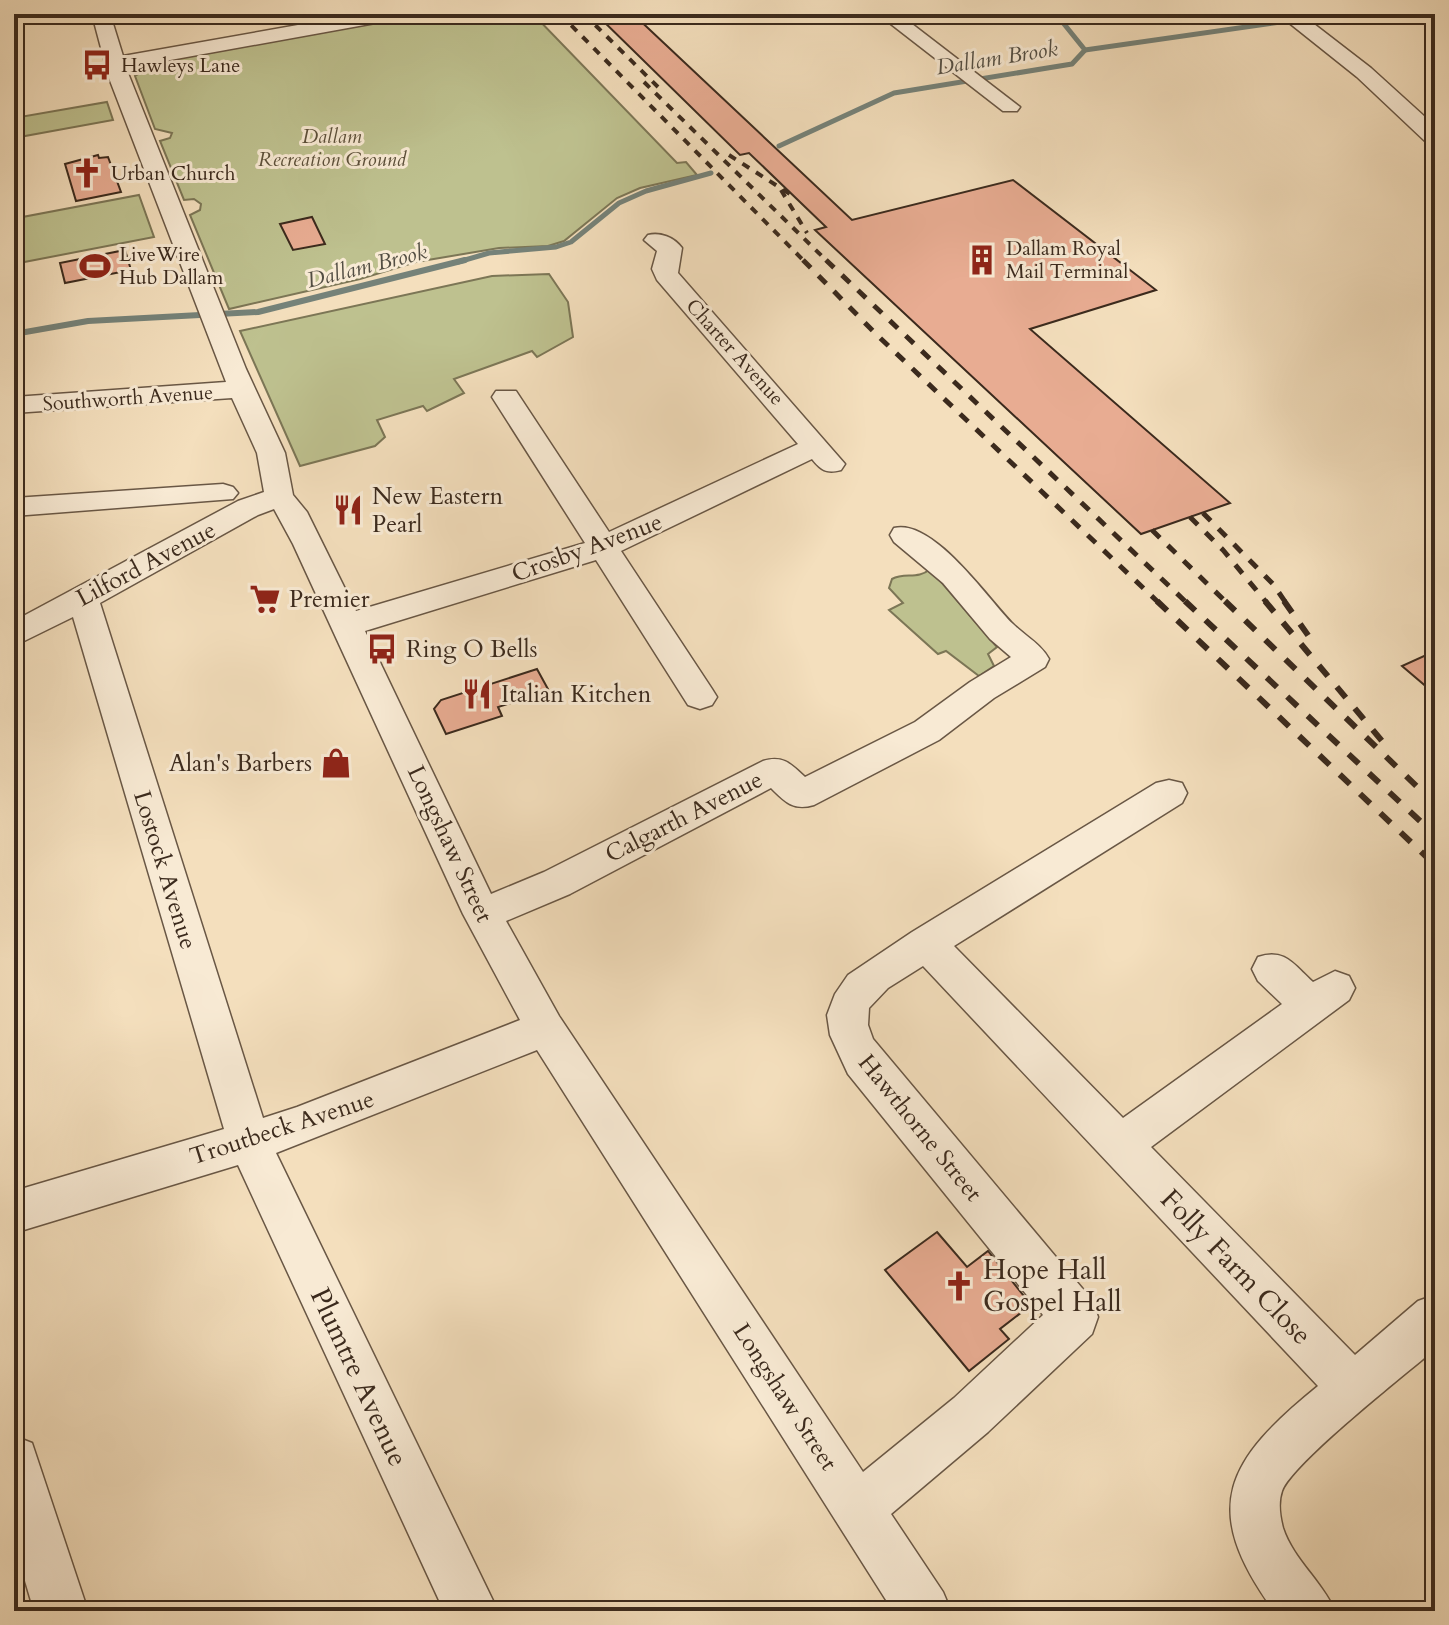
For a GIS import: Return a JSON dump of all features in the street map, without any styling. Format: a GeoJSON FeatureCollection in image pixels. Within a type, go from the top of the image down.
{"type":"FeatureCollection","features":[{"type":"Feature","properties":{"kind":"street","name":"Longshaw Street"},"geometry":{"type":"LineString","coordinates":[[101,14],[114,64],[211,315],[271,453],[279,497],[303,533],[482,914],[545,1028],[924,1611]]}},
{"type":"Feature","properties":{"kind":"street"},"geometry":{"type":"LineString","coordinates":[[114,64],[256,32],[392,14]]}},
{"type":"Feature","properties":{"kind":"street"},"geometry":{"type":"LineString","coordinates":[[887,14],[1010,107]]}},
{"type":"Feature","properties":{"kind":"street"},"geometry":{"type":"LineString","coordinates":[[1287,14],[1365,72],[1435,138]]}},
{"type":"Feature","properties":{"kind":"street","name":"Charter Avenue"},"geometry":{"type":"LineString","coordinates":[[656,240],[670,248],[664,269],[666,275],[824,455]]}},
{"type":"Feature","properties":{"kind":"street","name":"Southworth Avenue"},"geometry":{"type":"LineString","coordinates":[[14,405],[211,393],[241,388]]}},
{"type":"Feature","properties":{"kind":"street"},"geometry":{"type":"LineString","coordinates":[[506,397],[700,697]]}},
{"type":"Feature","properties":{"kind":"street","name":"Crosby Avenue"},"geometry":{"type":"LineString","coordinates":[[347,625],[601,548],[824,455]]}},
{"type":"Feature","properties":{"kind":"street"},"geometry":{"type":"LineString","coordinates":[[14,507],[189,504],[223,493]]}},
{"type":"Feature","properties":{"kind":"street","name":"Lilford Avenue"},"geometry":{"type":"LineString","coordinates":[[14,635],[248,508],[279,497]]}},
{"type":"Feature","properties":{"kind":"street","name":"Calgarth Avenue"},"geometry":{"type":"LineString","coordinates":[[482,914],[547,887],[775,770],[801,795],[927,731],[982,690],[1033,659],[1001,631],[954,576],[910,551]]}},
{"type":"Feature","properties":{"kind":"street","name":"Lostock Avenue"},"geometry":{"type":"LineString","coordinates":[[83,598],[249,1142]]}},
{"type":"Feature","properties":{"kind":"street","name":"Hawthorne Street"},"geometry":{"type":"LineString","coordinates":[[858,1509],[971,1415],[1075,1317],[863,1061],[845,1018],[849,1003],[857,990],[926,943],[1169,793]]}},
{"type":"Feature","properties":{"kind":"street","name":"Folly Farm Close"},"geometry":{"type":"LineString","coordinates":[[926,943],[1353,1388]]}},
{"type":"Feature","properties":{"kind":"street"},"geometry":{"type":"LineString","coordinates":[[1120,1145],[1323,996],[1272,969]]}},
{"type":"Feature","properties":{"kind":"street","name":"Troutbeck Avenue"},"geometry":{"type":"LineString","coordinates":[[14,1212],[249,1142],[359,1104],[545,1028]]}},
{"type":"Feature","properties":{"kind":"street","name":"Plumtre Avenue"},"geometry":{"type":"LineString","coordinates":[[249,1142],[471,1611]]}},
{"type":"Feature","properties":{"kind":"street"},"geometry":{"type":"LineString","coordinates":[[1308,1611],[1280,1577],[1267,1556],[1259,1533],[1255,1509],[1257,1488],[1264,1470],[1276,1456],[1435,1318]]}},
{"type":"Feature","properties":{"kind":"street"},"geometry":{"type":"LineString","coordinates":[[14,1461],[61,1611]]}},
{"type":"Feature","properties":{"kind":"green space","name":"Dallam Recreation Ground"},"geometry":{"type":"Polygon","coordinates":[[[413,14],[533,14],[677,163],[686,162],[697,175],[640,188],[617,198],[564,241],[548,246],[499,248],[416,262],[360,279],[229,309],[190,215],[200,210],[201,204],[194,199],[184,200],[160,141],[170,138],[172,133],[155,129],[135,76],[162,60],[413,14]]]}},
{"type":"Feature","properties":{"kind":"green space"},"geometry":{"type":"Polygon","coordinates":[[[107,102],[113,120],[14,138],[14,118],[107,102]]]}},
{"type":"Feature","properties":{"kind":"green space"},"geometry":{"type":"Polygon","coordinates":[[[139,195],[154,237],[14,264],[14,206],[17,218],[139,195]]]}},
{"type":"Feature","properties":{"kind":"green space"},"geometry":{"type":"Polygon","coordinates":[[[549,274],[568,302],[573,337],[537,357],[532,351],[454,379],[464,393],[427,411],[423,406],[377,420],[385,437],[375,446],[300,466],[240,331],[492,276],[549,274]]]}},
{"type":"Feature","properties":{"kind":"green space"},"geometry":{"type":"Polygon","coordinates":[[[930,569],[997,647],[988,654],[994,666],[979,676],[946,651],[938,654],[889,610],[903,603],[889,588],[892,579],[921,574],[930,569]]]}},
{"type":"Feature","properties":{"kind":"building","name":"Dallam Royal Mail Terminal"},"geometry":{"type":"Polygon","coordinates":[[[596,14],[633,14],[852,220],[1013,180],[1156,290],[1030,329],[1230,503],[1141,534],[815,230],[826,227],[749,153],[740,155],[596,14]]]}},
{"type":"Feature","properties":{"kind":"building","name":"Urban Church"},"geometry":{"type":"Polygon","coordinates":[[[98,155],[99,158],[108,157],[121,192],[76,201],[65,164],[98,155]]]}},
{"type":"Feature","properties":{"kind":"building"},"geometry":{"type":"Polygon","coordinates":[[[312,217],[325,244],[293,250],[280,224],[312,217]]]}},
{"type":"Feature","properties":{"kind":"building","name":"LiveWire Hub Dallam"},"geometry":{"type":"Polygon","coordinates":[[[125,250],[131,270],[65,283],[60,263],[125,250]]]}},
{"type":"Feature","properties":{"kind":"building"},"geometry":{"type":"Polygon","coordinates":[[[1435,651],[1435,694],[1402,666],[1435,651]]]}},
{"type":"Feature","properties":{"kind":"building"},"geometry":{"type":"Polygon","coordinates":[[[537,669],[549,691],[498,707],[502,716],[446,734],[434,709],[441,700],[537,669]]]}},
{"type":"Feature","properties":{"kind":"building","name":"Hope Hall Gospel Hall"},"geometry":{"type":"Polygon","coordinates":[[[937,1232],[967,1267],[988,1251],[1031,1305],[1000,1329],[1009,1339],[969,1371],[885,1270],[937,1232]]]}},
{"type":"Feature","properties":{"kind":"waterway","name":"Dallam Brook"},"geometry":{"type":"LineString","coordinates":[[1056,14],[1085,50]]}},
{"type":"Feature","properties":{"kind":"waterway"},"geometry":{"type":"LineString","coordinates":[[1085,50],[1337,14]]}},
{"type":"Feature","properties":{"kind":"waterway","name":"Dallam Brook"},"geometry":{"type":"LineString","coordinates":[[779,146],[894,93],[1072,64],[1085,50]]}},
{"type":"Feature","properties":{"kind":"waterway","name":"Dallam Brook"},"geometry":{"type":"LineString","coordinates":[[464,260],[489,253],[556,247],[571,242],[619,203],[646,191],[711,173]]}},
{"type":"Feature","properties":{"kind":"waterway","name":"Dallam Brook"},"geometry":{"type":"LineString","coordinates":[[14,334],[88,321],[258,312],[464,260]]}},
{"type":"Feature","properties":{"kind":"waterway","name":"Dallam Brook"},"geometry":{"type":"LineString","coordinates":[[458,262],[464,260]]}},
{"type":"Feature","properties":{"kind":"railway"},"geometry":{"type":"LineString","coordinates":[[560,14],[805,262]]}},
{"type":"Feature","properties":{"kind":"railway"},"geometry":{"type":"LineString","coordinates":[[584,14],[658,87]]}},
{"type":"Feature","properties":{"kind":"railway"},"geometry":{"type":"LineString","coordinates":[[644,82],[828,262]]}},
{"type":"Feature","properties":{"kind":"railway"},"geometry":{"type":"LineString","coordinates":[[729,155],[793,196]]}},
{"type":"Feature","properties":{"kind":"railway"},"geometry":{"type":"LineString","coordinates":[[781,190],[807,233]]}},
{"type":"Feature","properties":{"kind":"railway"},"geometry":{"type":"LineString","coordinates":[[803,260],[877,335],[1159,603]]}},
{"type":"Feature","properties":{"kind":"railway"},"geometry":{"type":"LineString","coordinates":[[826,260],[1187,603]]}},
{"type":"Feature","properties":{"kind":"railway"},"geometry":{"type":"LineString","coordinates":[[1203,513],[1273,584],[1286,603]]}},
{"type":"Feature","properties":{"kind":"railway"},"geometry":{"type":"LineString","coordinates":[[1190,517],[1223,550],[1267,603]]}},
{"type":"Feature","properties":{"kind":"railway"},"geometry":{"type":"LineString","coordinates":[[1152,530],[1227,603]]}},
{"type":"Feature","properties":{"kind":"railway"},"geometry":{"type":"LineString","coordinates":[[1157,601],[1435,865]]}},
{"type":"Feature","properties":{"kind":"railway"},"geometry":{"type":"LineString","coordinates":[[1185,601],[1435,835]]}},
{"type":"Feature","properties":{"kind":"railway"},"geometry":{"type":"LineString","coordinates":[[1225,601],[1435,804]]}},
{"type":"Feature","properties":{"kind":"railway"},"geometry":{"type":"LineString","coordinates":[[1265,601],[1387,747]]}},
{"type":"Feature","properties":{"kind":"railway"},"geometry":{"type":"LineString","coordinates":[[1284,601],[1310,638]]}},
{"type":"Feature","properties":{"kind":"place","name":"Hawleys Lane"},"geometry":{"type":"Point","coordinates":[97,65]}},
{"type":"Feature","properties":{"kind":"place","name":"Urban Church"},"geometry":{"type":"Point","coordinates":[87,173]}},
{"type":"Feature","properties":{"kind":"place","name":"Dallam Royal Mail Terminal"},"geometry":{"type":"Point","coordinates":[982,260]}},
{"type":"Feature","properties":{"kind":"place","name":"LiveWire Hub Dallam"},"geometry":{"type":"Point","coordinates":[95,266]}},
{"type":"Feature","properties":{"kind":"place","name":"New Eastern Pearl"},"geometry":{"type":"Point","coordinates":[348,510]}},
{"type":"Feature","properties":{"kind":"place","name":"Premier"},"geometry":{"type":"Point","coordinates":[265,599]}},
{"type":"Feature","properties":{"kind":"place","name":"Ring O Bells"},"geometry":{"type":"Point","coordinates":[382,649]}},
{"type":"Feature","properties":{"kind":"place","name":"Italian Kitchen"},"geometry":{"type":"Point","coordinates":[477,694]}},
{"type":"Feature","properties":{"kind":"place","name":"Alan's Barbers"},"geometry":{"type":"Point","coordinates":[336,763]}},
{"type":"Feature","properties":{"kind":"place","name":"Hope Hall Gospel Hall"},"geometry":{"type":"Point","coordinates":[959,1286]}}]}
